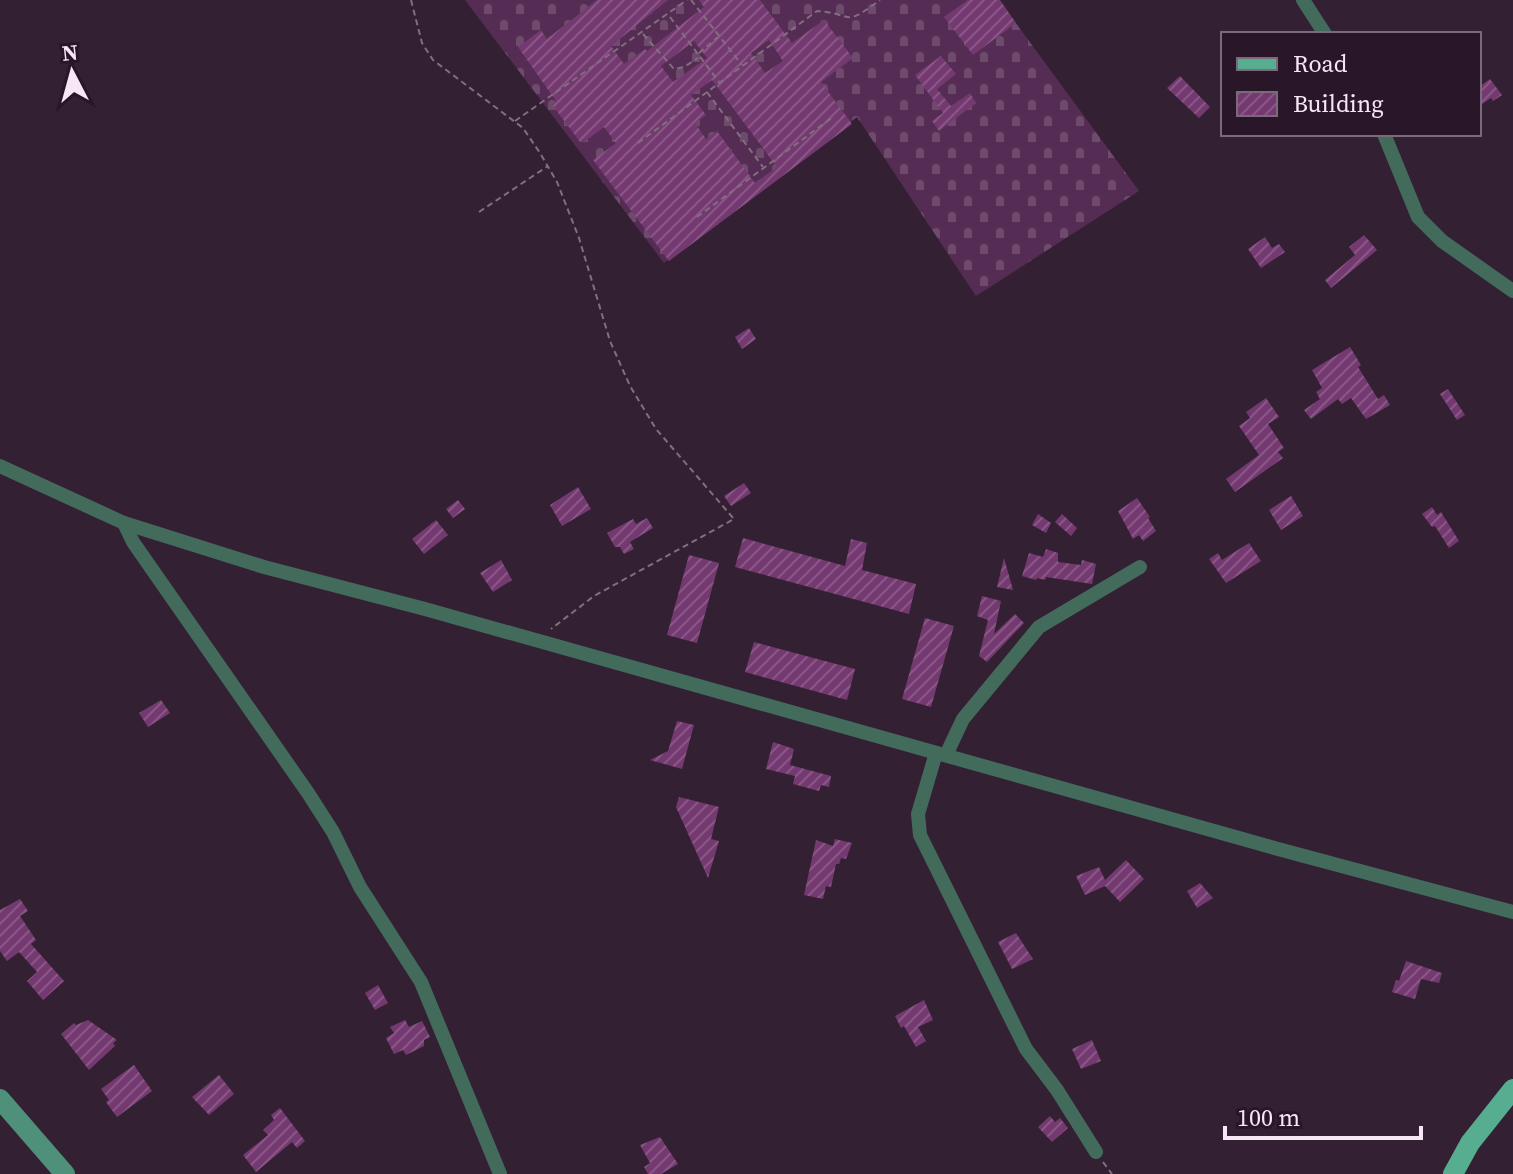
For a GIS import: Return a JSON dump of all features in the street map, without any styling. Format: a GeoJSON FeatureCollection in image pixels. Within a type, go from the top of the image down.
{"type":"FeatureCollection","features":[{"type":"Feature","properties":{"kind":"main road"},"geometry":{"type":"LineString","coordinates":[[1453,1174],[1470,1143],[1513,1089]]}},
{"type":"Feature","properties":{"kind":"main road"},"geometry":{"type":"LineString","coordinates":[[0,1099],[65,1174]]}},
{"type":"Feature","properties":{"kind":"street"},"geometry":{"type":"LineString","coordinates":[[1303,0],[1324,32]]}},
{"type":"Feature","properties":{"kind":"street"},"geometry":{"type":"LineString","coordinates":[[1385,136],[1418,217],[1442,241],[1512,288]]}},
{"type":"Feature","properties":{"kind":"street"},"geometry":{"type":"LineString","coordinates":[[0,466],[124,523],[264,567],[1513,912]]}},
{"type":"Feature","properties":{"kind":"street"},"geometry":{"type":"LineString","coordinates":[[124,523],[133,542],[308,793],[333,832],[360,887],[421,982],[500,1174]]}},
{"type":"Feature","properties":{"kind":"street"},"geometry":{"type":"LineString","coordinates":[[1096,1152],[1057,1090],[1026,1049],[920,835],[918,814],[941,754],[963,719],[1039,627],[1140,567]]}},
{"type":"Feature","properties":{"kind":"path"},"geometry":{"type":"LineString","coordinates":[[411,0],[422,43],[433,60],[523,128],[548,166],[579,238],[610,341],[630,386],[656,429],[734,519],[594,596],[560,619],[539,641]]}},
{"type":"Feature","properties":{"kind":"path"},"geometry":{"type":"LineString","coordinates":[[514,121],[689,0],[743,66]]}},
{"type":"Feature","properties":{"kind":"path"},"geometry":{"type":"LineString","coordinates":[[638,143],[817,11],[831,12],[848,19],[857,17],[880,0]]}},
{"type":"Feature","properties":{"kind":"path"},"geometry":{"type":"LineString","coordinates":[[669,15],[720,83]]}},
{"type":"Feature","properties":{"kind":"path"},"geometry":{"type":"LineString","coordinates":[[642,33],[674,69],[684,67],[719,36]]}},
{"type":"Feature","properties":{"kind":"path"},"geometry":{"type":"LineString","coordinates":[[707,92],[764,168]]}},
{"type":"Feature","properties":{"kind":"path"},"geometry":{"type":"LineString","coordinates":[[697,217],[833,117]]}},
{"type":"Feature","properties":{"kind":"path"},"geometry":{"type":"LineString","coordinates":[[479,212],[548,166]]}},
{"type":"Feature","properties":{"kind":"green space"},"geometry":{"type":"Polygon","coordinates":[[[465,0],[999,0],[1139,191],[976,296],[857,117],[664,263],[465,0]]]}},
{"type":"Feature","properties":{"kind":"building"},"geometry":{"type":"Polygon","coordinates":[[[597,0],[668,0],[611,46],[624,64],[645,49],[647,51],[704,7],[699,0],[760,0],[792,43],[824,20],[853,58],[821,82],[852,124],[669,261],[593,160],[616,143],[604,127],[580,142],[553,106],[556,101],[518,47],[541,30],[547,39],[597,0]],[[769,40],[751,53],[765,73],[783,61],[769,40]],[[694,41],[661,66],[673,82],[707,58],[694,41]],[[712,80],[691,95],[706,115],[695,123],[706,139],[717,131],[755,183],[777,167],[712,80]]]}},
{"type":"Feature","properties":{"kind":"building"},"geometry":{"type":"Polygon","coordinates":[[[968,0],[1000,0],[1016,23],[973,55],[944,17],[968,0]]]}},
{"type":"Feature","properties":{"kind":"building"},"geometry":{"type":"Polygon","coordinates":[[[941,56],[956,74],[937,89],[951,106],[970,93],[976,103],[939,131],[932,121],[943,113],[915,75],[941,56]]]}},
{"type":"Feature","properties":{"kind":"building"},"geometry":{"type":"Polygon","coordinates":[[[1180,76],[1210,107],[1199,118],[1167,88],[1180,76]]]}},
{"type":"Feature","properties":{"kind":"building"},"geometry":{"type":"Polygon","coordinates":[[[1490,79],[1502,95],[1481,105],[1481,86],[1490,79]]]}},
{"type":"Feature","properties":{"kind":"building"},"geometry":{"type":"Polygon","coordinates":[[[1364,235],[1377,250],[1331,288],[1325,280],[1355,255],[1349,247],[1364,235]]]}},
{"type":"Feature","properties":{"kind":"building"},"geometry":{"type":"Polygon","coordinates":[[[1265,237],[1272,248],[1279,244],[1285,252],[1261,268],[1248,249],[1265,237]]]}},
{"type":"Feature","properties":{"kind":"building"},"geometry":{"type":"Polygon","coordinates":[[[749,328],[756,339],[742,349],[735,337],[749,328]]]}},
{"type":"Feature","properties":{"kind":"building"},"geometry":{"type":"Polygon","coordinates":[[[1350,347],[1361,365],[1358,367],[1378,399],[1384,395],[1390,405],[1366,419],[1351,398],[1342,404],[1338,399],[1311,419],[1304,410],[1320,399],[1316,392],[1322,388],[1312,370],[1350,347]]]}},
{"type":"Feature","properties":{"kind":"building"},"geometry":{"type":"Polygon","coordinates":[[[1448,389],[1465,415],[1457,420],[1440,394],[1448,389]]]}},
{"type":"Feature","properties":{"kind":"building"},"geometry":{"type":"Polygon","coordinates":[[[1266,398],[1279,417],[1268,424],[1284,448],[1278,452],[1283,458],[1235,492],[1226,479],[1259,455],[1239,426],[1250,418],[1246,412],[1266,398]]]}},
{"type":"Feature","properties":{"kind":"building"},"geometry":{"type":"Polygon","coordinates":[[[744,483],[751,493],[731,506],[724,496],[744,483]]]}},
{"type":"Feature","properties":{"kind":"building"},"geometry":{"type":"Polygon","coordinates":[[[578,487],[591,509],[562,526],[550,505],[578,487]]]}},
{"type":"Feature","properties":{"kind":"building"},"geometry":{"type":"Polygon","coordinates":[[[1291,496],[1303,516],[1281,530],[1269,510],[1291,496]]]}},
{"type":"Feature","properties":{"kind":"building"},"geometry":{"type":"Polygon","coordinates":[[[1137,498],[1156,531],[1143,541],[1139,535],[1133,539],[1118,511],[1137,498]]]}},
{"type":"Feature","properties":{"kind":"building"},"geometry":{"type":"Polygon","coordinates":[[[458,500],[465,509],[453,518],[446,509],[458,500]]]}},
{"type":"Feature","properties":{"kind":"building"},"geometry":{"type":"Polygon","coordinates":[[[1432,507],[1437,515],[1441,512],[1459,541],[1449,548],[1435,526],[1432,527],[1422,514],[1432,507]]]}},
{"type":"Feature","properties":{"kind":"building"},"geometry":{"type":"Polygon","coordinates":[[[1038,514],[1051,523],[1046,533],[1032,525],[1038,514]]]}},
{"type":"Feature","properties":{"kind":"building"},"geometry":{"type":"Polygon","coordinates":[[[1062,514],[1077,528],[1071,536],[1055,522],[1062,514]]]}},
{"type":"Feature","properties":{"kind":"building"},"geometry":{"type":"Polygon","coordinates":[[[647,518],[653,528],[630,542],[634,549],[624,554],[620,547],[615,547],[607,533],[633,519],[636,524],[647,518]]]}},
{"type":"Feature","properties":{"kind":"building"},"geometry":{"type":"Polygon","coordinates":[[[436,520],[448,535],[424,554],[412,539],[436,520]]]}},
{"type":"Feature","properties":{"kind":"building"},"geometry":{"type":"Polygon","coordinates":[[[743,538],[845,566],[851,539],[867,543],[862,570],[916,584],[909,614],[735,567],[743,538]]]}},
{"type":"Feature","properties":{"kind":"building"},"geometry":{"type":"Polygon","coordinates":[[[1249,543],[1261,561],[1226,583],[1209,559],[1218,553],[1222,560],[1249,543]]]}},
{"type":"Feature","properties":{"kind":"building"},"geometry":{"type":"Polygon","coordinates":[[[1046,549],[1058,553],[1058,562],[1081,565],[1082,560],[1096,564],[1092,584],[1022,576],[1029,553],[1043,557],[1046,549]]]}},
{"type":"Feature","properties":{"kind":"building"},"geometry":{"type":"Polygon","coordinates":[[[689,555],[719,563],[697,643],[667,635],[689,555]]]}},
{"type":"Feature","properties":{"kind":"building"},"geometry":{"type":"Polygon","coordinates":[[[1004,558],[1013,590],[997,587],[1004,558]]]}},
{"type":"Feature","properties":{"kind":"building"},"geometry":{"type":"Polygon","coordinates":[[[501,560],[512,580],[493,592],[480,573],[501,560]]]}},
{"type":"Feature","properties":{"kind":"building"},"geometry":{"type":"Polygon","coordinates":[[[982,596],[1001,601],[994,634],[1015,614],[1024,623],[987,662],[979,656],[988,620],[977,616],[982,596]]]}},
{"type":"Feature","properties":{"kind":"building"},"geometry":{"type":"Polygon","coordinates":[[[925,618],[954,626],[931,707],[902,699],[925,618]]]}},
{"type":"Feature","properties":{"kind":"building"},"geometry":{"type":"Polygon","coordinates":[[[754,642],[855,669],[847,700],[745,672],[754,642]]]}},
{"type":"Feature","properties":{"kind":"building"},"geometry":{"type":"Polygon","coordinates":[[[161,700],[170,713],[148,727],[139,713],[161,700]]]}},
{"type":"Feature","properties":{"kind":"building"},"geometry":{"type":"Polygon","coordinates":[[[677,721],[694,725],[682,769],[650,760],[668,751],[677,721]]]}},
{"type":"Feature","properties":{"kind":"building"},"geometry":{"type":"Polygon","coordinates":[[[773,742],[794,749],[790,765],[831,776],[829,787],[821,785],[819,791],[793,784],[795,776],[766,769],[773,742]]]}},
{"type":"Feature","properties":{"kind":"building"},"geometry":{"type":"Polygon","coordinates":[[[679,797],[719,807],[711,839],[719,841],[708,878],[676,807],[679,797]]]}},
{"type":"Feature","properties":{"kind":"building"},"geometry":{"type":"Polygon","coordinates":[[[835,839],[852,843],[846,859],[841,858],[836,864],[831,887],[826,886],[823,899],[804,895],[816,840],[833,846],[835,839]]]}},
{"type":"Feature","properties":{"kind":"building"},"geometry":{"type":"Polygon","coordinates":[[[1126,860],[1144,879],[1120,902],[1105,886],[1085,895],[1076,876],[1099,867],[1105,880],[1126,860]]]}},
{"type":"Feature","properties":{"kind":"building"},"geometry":{"type":"Polygon","coordinates":[[[1200,883],[1213,898],[1197,908],[1187,891],[1200,883]]]}},
{"type":"Feature","properties":{"kind":"building"},"geometry":{"type":"Polygon","coordinates":[[[20,899],[28,911],[20,916],[36,940],[31,944],[64,981],[43,1000],[27,981],[37,972],[19,952],[7,961],[0,951],[0,910],[20,899]]]}},
{"type":"Feature","properties":{"kind":"building"},"geometry":{"type":"Polygon","coordinates":[[[1016,933],[1033,959],[1012,969],[998,942],[1016,933]]]}},
{"type":"Feature","properties":{"kind":"building"},"geometry":{"type":"Polygon","coordinates":[[[1406,961],[1442,973],[1439,983],[1421,979],[1415,999],[1392,992],[1406,961]]]}},
{"type":"Feature","properties":{"kind":"building"},"geometry":{"type":"Polygon","coordinates":[[[378,985],[388,1003],[375,1010],[365,993],[378,985]]]}},
{"type":"Feature","properties":{"kind":"building"},"geometry":{"type":"Polygon","coordinates":[[[924,1000],[933,1020],[918,1027],[926,1041],[916,1047],[895,1016],[924,1000]]]}},
{"type":"Feature","properties":{"kind":"building"},"geometry":{"type":"Polygon","coordinates":[[[88,1020],[117,1040],[113,1043],[115,1046],[89,1070],[61,1034],[74,1023],[88,1020]]]}},
{"type":"Feature","properties":{"kind":"building"},"geometry":{"type":"Polygon","coordinates":[[[405,1020],[409,1027],[422,1021],[430,1037],[424,1040],[424,1046],[406,1055],[403,1050],[394,1054],[386,1038],[394,1033],[390,1027],[405,1020]]]}},
{"type":"Feature","properties":{"kind":"building"},"geometry":{"type":"Polygon","coordinates":[[[1092,1040],[1101,1061],[1081,1069],[1072,1049],[1092,1040]]]}},
{"type":"Feature","properties":{"kind":"building"},"geometry":{"type":"Polygon","coordinates":[[[134,1065],[152,1091],[117,1117],[101,1089],[134,1065]]]}},
{"type":"Feature","properties":{"kind":"building"},"geometry":{"type":"Polygon","coordinates":[[[219,1075],[234,1094],[209,1115],[192,1097],[219,1075]]]}},
{"type":"Feature","properties":{"kind":"building"},"geometry":{"type":"Polygon","coordinates":[[[280,1108],[305,1141],[297,1148],[292,1142],[256,1172],[243,1155],[268,1135],[263,1130],[274,1120],[271,1115],[280,1108]]]}},
{"type":"Feature","properties":{"kind":"building"},"geometry":{"type":"Polygon","coordinates":[[[1050,1116],[1055,1122],[1060,1118],[1068,1128],[1052,1142],[1038,1127],[1050,1116]]]}},
{"type":"Feature","properties":{"kind":"building"},"geometry":{"type":"Polygon","coordinates":[[[660,1137],[678,1164],[661,1174],[648,1174],[644,1167],[650,1163],[640,1145],[660,1137]]]}}]}
